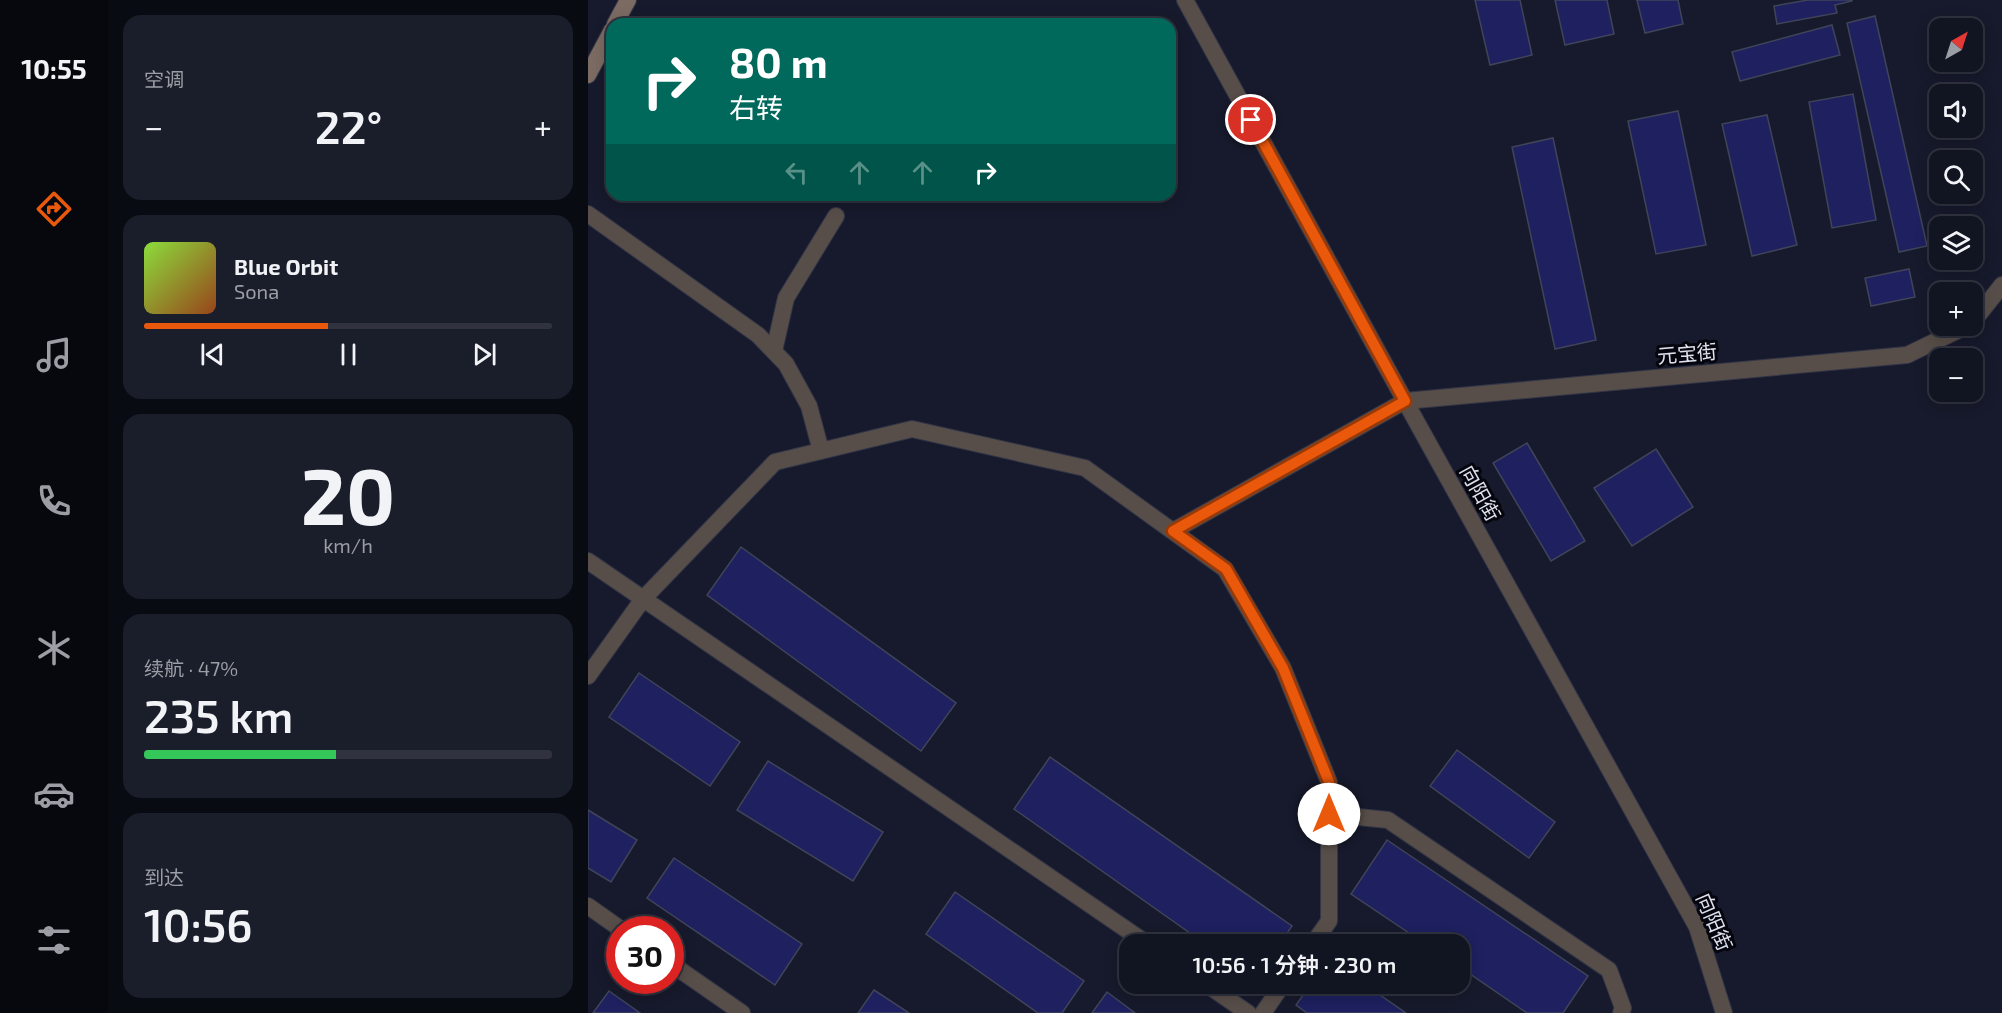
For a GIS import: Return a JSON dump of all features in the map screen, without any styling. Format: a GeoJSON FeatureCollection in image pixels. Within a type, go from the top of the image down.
{"type":"FeatureCollection","features":[{"type":"Feature","properties":{"kind":"main road"},"geometry":{"type":"LineString","coordinates":[[618,18],[628,0]]}},
{"type":"Feature","properties":{"kind":"main road"},"geometry":{"type":"LineString","coordinates":[[588,75],[606,41]]}},
{"type":"Feature","properties":{"kind":"street","name":"向阳街"},"geometry":{"type":"LineString","coordinates":[[1185,0],[1697,927],[1724,1013]]}},
{"type":"Feature","properties":{"kind":"street"},"geometry":{"type":"LineString","coordinates":[[588,214],[758,335],[774,351],[786,364],[809,406],[821,451]]}},
{"type":"Feature","properties":{"kind":"street"},"geometry":{"type":"LineString","coordinates":[[774,351],[786,298],[836,216]]}},
{"type":"Feature","properties":{"kind":"street"},"geometry":{"type":"LineString","coordinates":[[1983,309],[2002,285]]}},
{"type":"Feature","properties":{"kind":"street","name":"元宝街"},"geometry":{"type":"LineString","coordinates":[[1405,401],[1907,354],[1946,336]]}},
{"type":"Feature","properties":{"kind":"street"},"geometry":{"type":"LineString","coordinates":[[1173,531],[1405,401]]}},
{"type":"Feature","properties":{"kind":"street"},"geometry":{"type":"LineString","coordinates":[[588,676],[644,599],[775,462],[912,429],[1085,468],[1226,569],[1283,668],[1329,782],[1329,921],[1320,934]]}},
{"type":"Feature","properties":{"kind":"street"},"geometry":{"type":"LineString","coordinates":[[588,561],[1133,934]]}},
{"type":"Feature","properties":{"kind":"street"},"geometry":{"type":"LineString","coordinates":[[1329,814],[1388,820],[1398,826],[1609,970],[1623,1008],[1621,1013]]}},
{"type":"Feature","properties":{"kind":"street"},"geometry":{"type":"LineString","coordinates":[[588,906],[606,919]]}},
{"type":"Feature","properties":{"kind":"street"},"geometry":{"type":"LineString","coordinates":[[684,973],[742,1013]]}},
{"type":"Feature","properties":{"kind":"street"},"geometry":{"type":"LineString","coordinates":[[1220,994],[1248,1013]]}},
{"type":"Feature","properties":{"kind":"street"},"geometry":{"type":"LineString","coordinates":[[1263,1013],[1277,994]]}},
{"type":"Feature","properties":{"kind":"building"},"geometry":{"type":"Polygon","coordinates":[[[1475,0],[1520,0],[1532,55],[1490,65],[1475,0]]]}},
{"type":"Feature","properties":{"kind":"building"},"geometry":{"type":"Polygon","coordinates":[[[1555,0],[1607,0],[1614,34],[1565,45],[1555,0]]]}},
{"type":"Feature","properties":{"kind":"building"},"geometry":{"type":"Polygon","coordinates":[[[1637,0],[1678,0],[1683,24],[1645,33],[1637,0]]]}},
{"type":"Feature","properties":{"kind":"building"},"geometry":{"type":"Polygon","coordinates":[[[1808,0],[1852,1],[1835,5],[1837,13],[1777,24],[1774,6],[1808,0]]]}},
{"type":"Feature","properties":{"kind":"building"},"geometry":{"type":"Polygon","coordinates":[[[1875,16],[1927,246],[1899,252],[1847,23],[1875,16]]]}},
{"type":"Feature","properties":{"kind":"building"},"geometry":{"type":"Polygon","coordinates":[[[1832,25],[1840,55],[1740,81],[1732,52],[1832,25]]]}},
{"type":"Feature","properties":{"kind":"building"},"geometry":{"type":"Polygon","coordinates":[[[1853,94],[1876,220],[1832,228],[1809,102],[1853,94]]]}},
{"type":"Feature","properties":{"kind":"building"},"geometry":{"type":"Polygon","coordinates":[[[1678,111],[1706,245],[1656,254],[1628,121],[1678,111]]]}},
{"type":"Feature","properties":{"kind":"building"},"geometry":{"type":"Polygon","coordinates":[[[1767,115],[1797,245],[1752,256],[1722,124],[1767,115]]]}},
{"type":"Feature","properties":{"kind":"building"},"geometry":{"type":"Polygon","coordinates":[[[1553,138],[1596,340],[1555,349],[1512,147],[1553,138]]]}},
{"type":"Feature","properties":{"kind":"building"},"geometry":{"type":"Polygon","coordinates":[[[1909,269],[1915,297],[1871,306],[1865,278],[1909,269]]]}},
{"type":"Feature","properties":{"kind":"building"},"geometry":{"type":"Polygon","coordinates":[[[1527,443],[1585,541],[1551,561],[1493,463],[1527,443]]]}},
{"type":"Feature","properties":{"kind":"building"},"geometry":{"type":"Polygon","coordinates":[[[1656,449],[1693,507],[1632,546],[1594,488],[1656,449]]]}},
{"type":"Feature","properties":{"kind":"building"},"geometry":{"type":"Polygon","coordinates":[[[741,547],[956,703],[921,751],[707,595],[741,547]]]}},
{"type":"Feature","properties":{"kind":"building"},"geometry":{"type":"Polygon","coordinates":[[[639,673],[740,742],[710,786],[609,717],[639,673]]]}},
{"type":"Feature","properties":{"kind":"building"},"geometry":{"type":"Polygon","coordinates":[[[1457,750],[1555,822],[1529,858],[1430,786],[1457,750]]]}},
{"type":"Feature","properties":{"kind":"building"},"geometry":{"type":"Polygon","coordinates":[[[1050,757],[1292,926],[1287,934],[1191,934],[1014,809],[1050,757]]]}},
{"type":"Feature","properties":{"kind":"building"},"geometry":{"type":"Polygon","coordinates":[[[768,761],[883,832],[853,881],[737,810],[768,761]]]}},
{"type":"Feature","properties":{"kind":"building"},"geometry":{"type":"Polygon","coordinates":[[[588,810],[637,840],[611,882],[588,868],[588,810]]]}},
{"type":"Feature","properties":{"kind":"building"},"geometry":{"type":"Polygon","coordinates":[[[1387,840],[1588,976],[1563,1013],[1527,1013],[1470,974],[1470,934],[1411,934],[1351,894],[1387,840]]]}},
{"type":"Feature","properties":{"kind":"building"},"geometry":{"type":"Polygon","coordinates":[[[674,858],[802,944],[775,985],[684,923],[684,916],[673,916],[647,898],[674,858]]]}},
{"type":"Feature","properties":{"kind":"building"},"geometry":{"type":"Polygon","coordinates":[[[955,892],[1084,981],[1062,1013],[1038,1013],[926,934],[955,892]]]}},
{"type":"Feature","properties":{"kind":"building"},"geometry":{"type":"Polygon","coordinates":[[[874,990],[909,1013],[858,1013],[874,990]]]}},
{"type":"Feature","properties":{"kind":"building"},"geometry":{"type":"Polygon","coordinates":[[[1107,992],[1135,1013],[1092,1013],[1107,992]]]}},
{"type":"Feature","properties":{"kind":"building"},"geometry":{"type":"Polygon","coordinates":[[[607,994],[613,994],[640,1013],[593,1013],[607,994]]]}},
{"type":"Feature","properties":{"kind":"building"},"geometry":{"type":"Polygon","coordinates":[[[1304,994],[1378,994],[1406,1013],[1307,1013],[1296,1005],[1304,994]]]}},
{"type":"Feature","properties":{"kind":"route"},"geometry":{"type":"LineString","coordinates":[[1251,120],[1405,401],[1173,531],[1226,569],[1283,668],[1329,782],[1329,814]]}}]}
